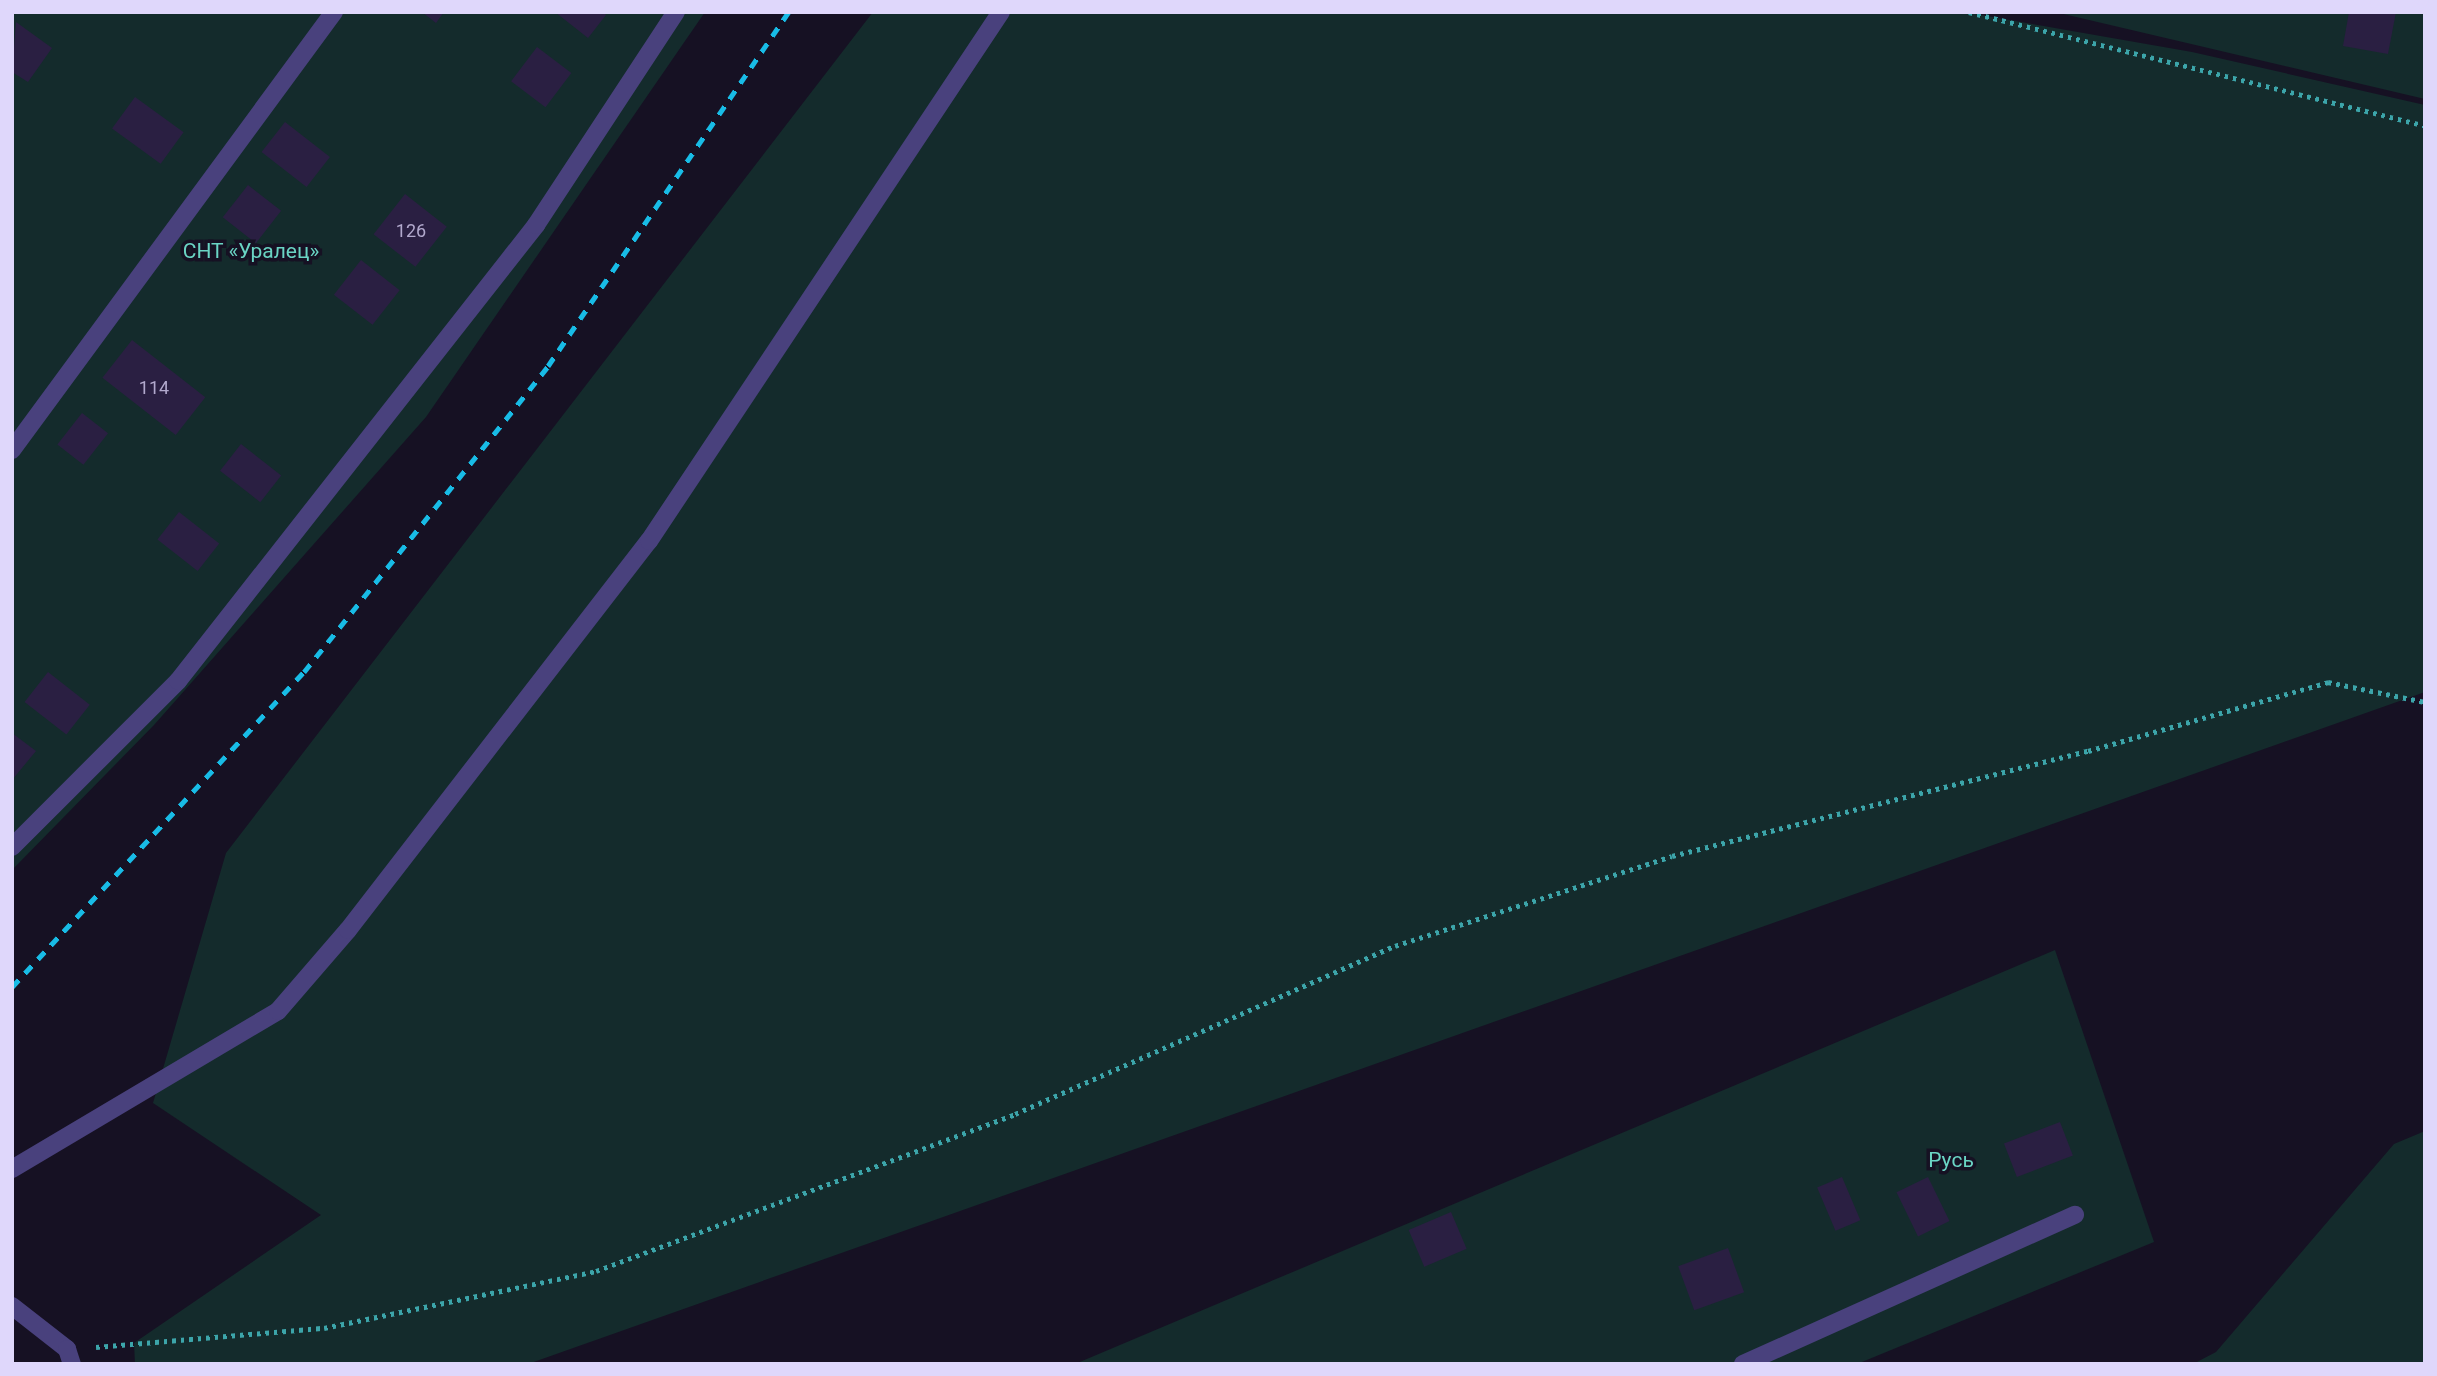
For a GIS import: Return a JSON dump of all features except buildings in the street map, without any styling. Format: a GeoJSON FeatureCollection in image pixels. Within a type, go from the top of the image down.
{"type":"FeatureCollection","features":[{"type":"Feature","properties":{"kind":"street"},"geometry":{"type":"LineString","coordinates":[[12,450],[334,12]]}},
{"type":"Feature","properties":{"kind":"street"},"geometry":{"type":"LineString","coordinates":[[12,847],[178,681],[536,225],[676,12]]}},
{"type":"Feature","properties":{"kind":"street"},"geometry":{"type":"LineString","coordinates":[[12,1169],[278,1011],[348,930],[649,541],[1001,12]]}},
{"type":"Feature","properties":{"kind":"street"},"geometry":{"type":"LineString","coordinates":[[1743,1364],[2076,1215]]}},
{"type":"Feature","properties":{"kind":"street"},"geometry":{"type":"LineString","coordinates":[[12,1306],[69,1356]]}},
{"type":"Feature","properties":{"kind":"path"},"geometry":{"type":"LineString","coordinates":[[1969,12],[2425,126]]}},
{"type":"Feature","properties":{"kind":"path"},"geometry":{"type":"LineString","coordinates":[[69,1356],[324,1328],[596,1271],[1015,1114],[1395,946],[1672,856],[2088,751],[2328,682],[2425,702]]}},
{"type":"Feature","properties":{"kind":"green space","name":"СНТ «Уралец»"},"geometry":{"type":"Polygon","coordinates":[[[12,12],[705,12],[426,417],[154,725],[12,870],[12,12]]]}},
{"type":"Feature","properties":{"kind":"green space"},"geometry":{"type":"Polygon","coordinates":[[[873,12],[1964,12],[2192,52],[2425,105],[2425,692],[528,1364],[135,1364],[134,1343],[321,1215],[153,1103],[226,853],[873,12]]]}},
{"type":"Feature","properties":{"kind":"green space"},"geometry":{"type":"Polygon","coordinates":[[[2055,12],[2425,12],[2425,99],[2055,12]]]}},
{"type":"Feature","properties":{"kind":"green space","name":"Русь"},"geometry":{"type":"Polygon","coordinates":[[[2055,950],[2154,1242],[1857,1364],[1075,1364],[2055,950]]]}},
{"type":"Feature","properties":{"kind":"green space"},"geometry":{"type":"Polygon","coordinates":[[[2425,1131],[2425,1364],[2193,1364],[2216,1352],[2394,1144],[2425,1131]]]}},
{"type":"Feature","properties":{"kind":"railway"},"geometry":{"type":"LineString","coordinates":[[12,987],[304,672],[548,366],[789,12]]}}]}
